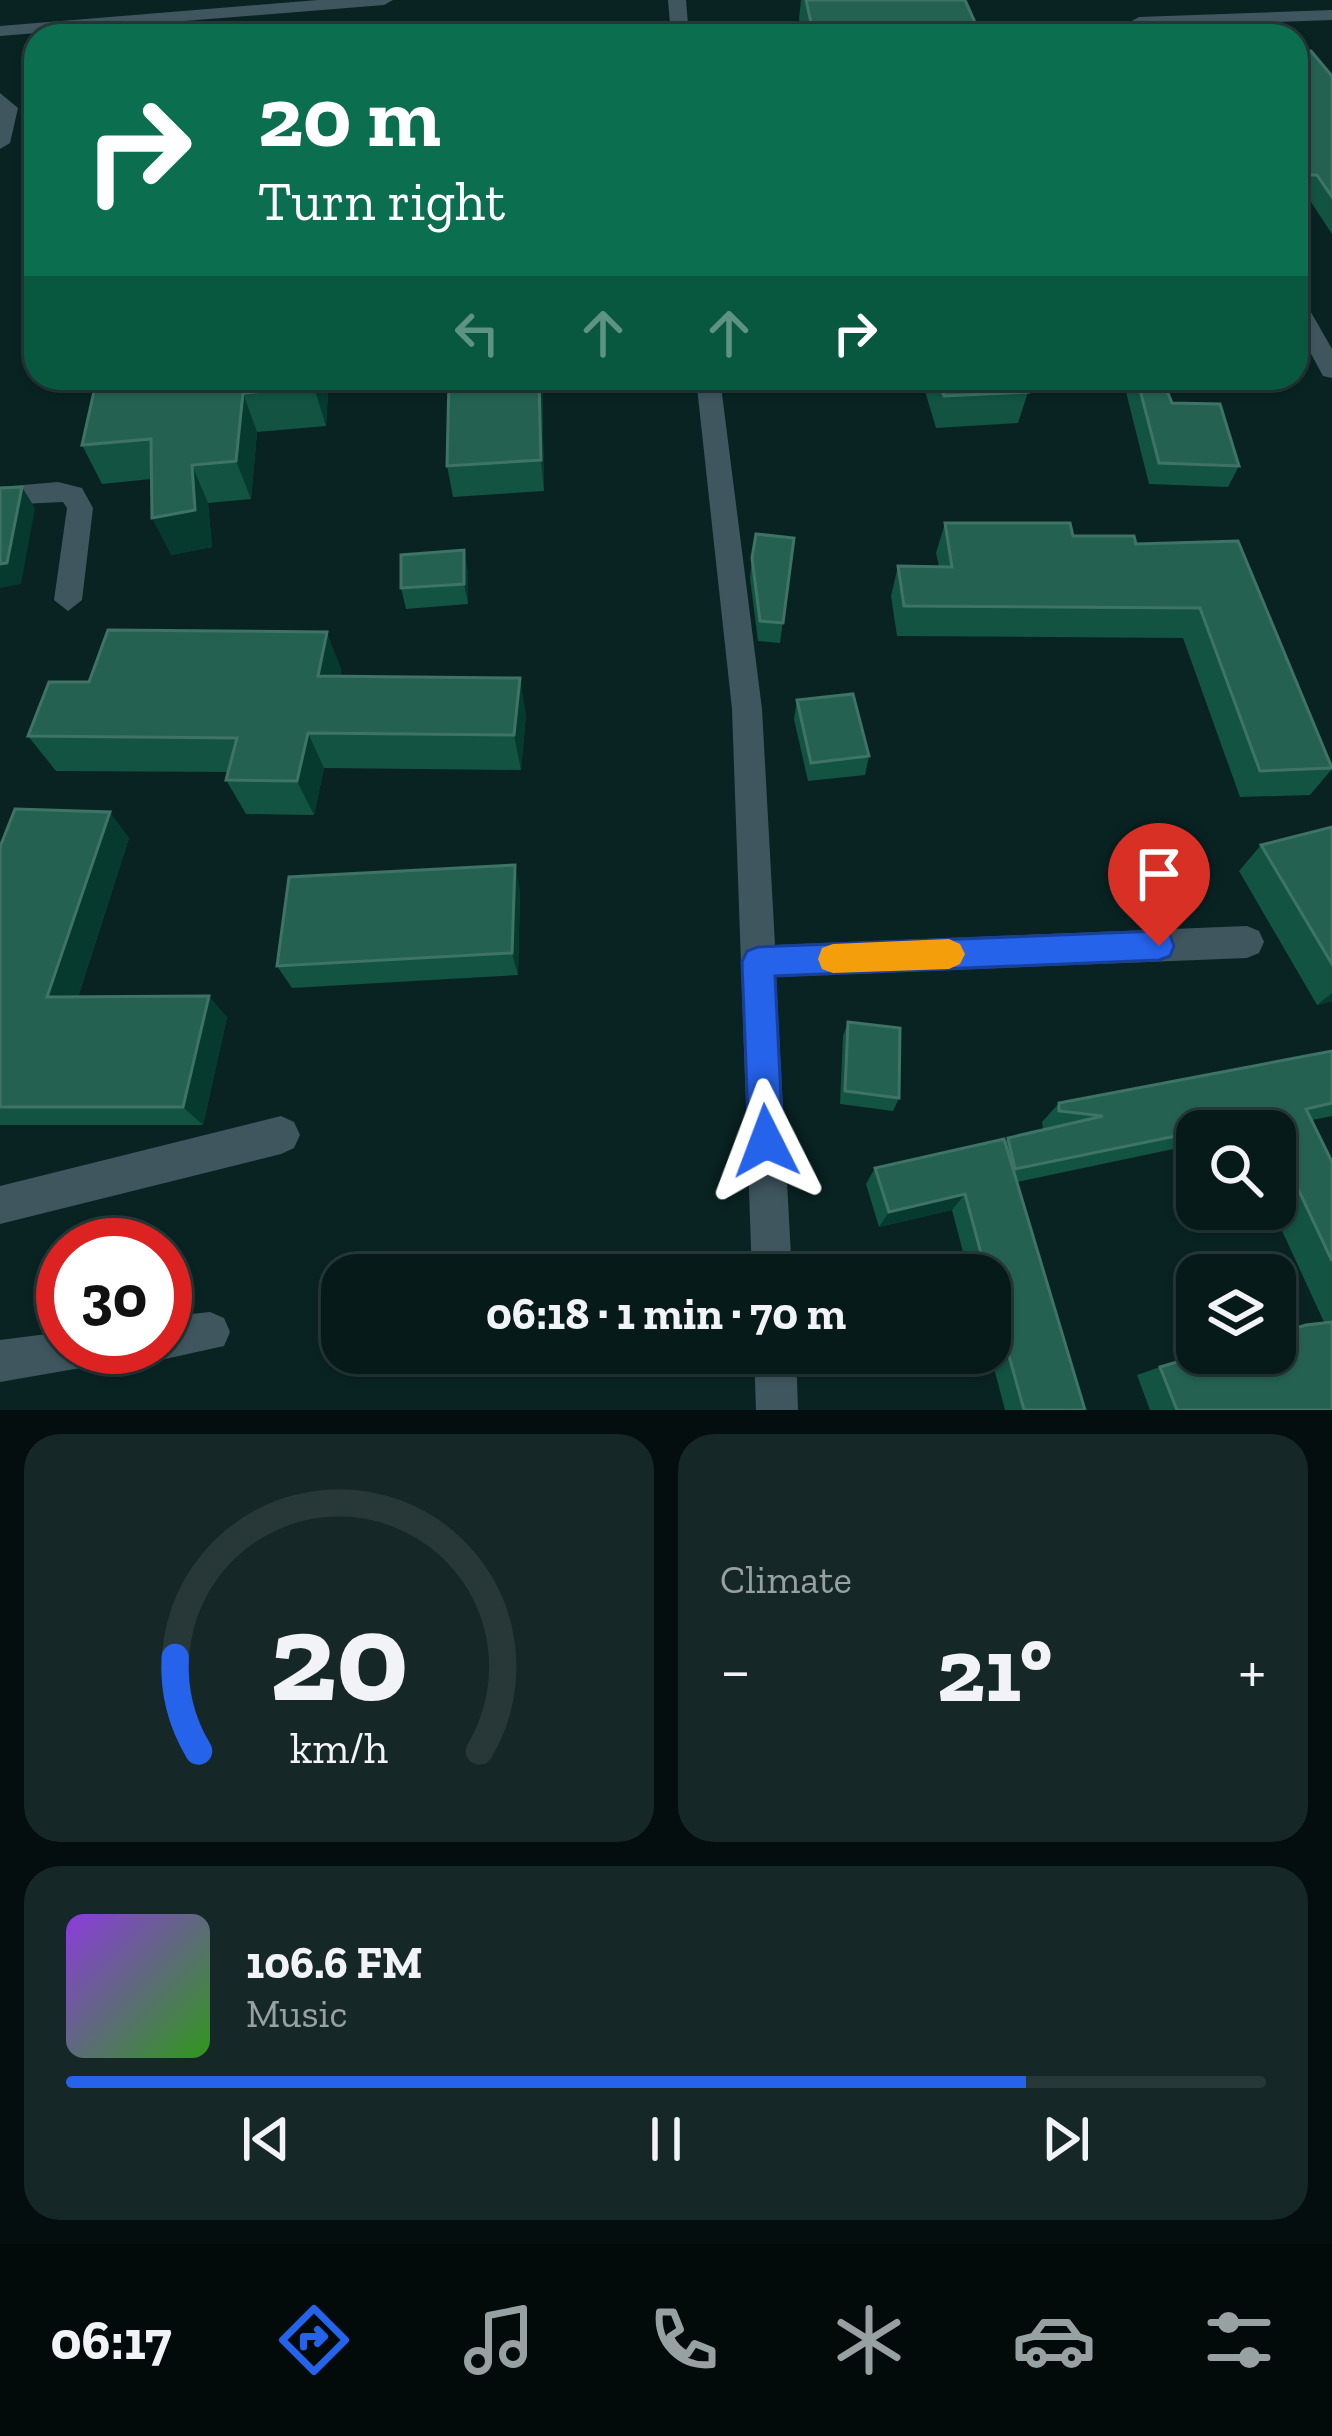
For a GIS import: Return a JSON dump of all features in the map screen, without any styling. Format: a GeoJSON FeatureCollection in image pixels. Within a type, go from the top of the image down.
{"type":"FeatureCollection","features":[{"type":"Feature","properties":{"kind":"street"},"geometry":{"type":"LineString","coordinates":[[84,24],[384,0]]}},
{"type":"Feature","properties":{"kind":"street"},"geometry":{"type":"LineString","coordinates":[[1210,24],[1332,15]]}},
{"type":"Feature","properties":{"kind":"street"},"geometry":{"type":"LineString","coordinates":[[0,98],[8,108],[0,143]]}},
{"type":"Feature","properties":{"kind":"street"},"geometry":{"type":"LineString","coordinates":[[1308,327],[1332,370]]}},
{"type":"Feature","properties":{"kind":"street"},"geometry":{"type":"LineString","coordinates":[[708,390],[748,709],[771,1254]]}},
{"type":"Feature","properties":{"kind":"street"},"geometry":{"type":"LineString","coordinates":[[0,496],[58,491],[74,495],[80,508],[68,600]]}},
{"type":"Feature","properties":{"kind":"street"},"geometry":{"type":"LineString","coordinates":[[758,962],[1247,942]]}},
{"type":"Feature","properties":{"kind":"street"},"geometry":{"type":"LineString","coordinates":[[0,1205],[281,1135]]}},
{"type":"Feature","properties":{"kind":"street"},"geometry":{"type":"LineString","coordinates":[[192,1334],[210,1332]]}},
{"type":"Feature","properties":{"kind":"street"},"geometry":{"type":"LineString","coordinates":[[0,1361],[36,1356]]}},
{"type":"Feature","properties":{"kind":"street"},"geometry":{"type":"LineString","coordinates":[[776,1374],[777,1410]]}},
{"type":"Feature","properties":{"kind":"building"},"geometry":{"type":"Polygon","coordinates":[[[806,0],[965,0],[976,24],[811,24],[806,0]]]}},
{"type":"Feature","properties":{"kind":"building"},"geometry":{"type":"Polygon","coordinates":[[[1308,51],[1332,76],[1332,197],[1317,175],[1308,173],[1308,51]]]}},
{"type":"Feature","properties":{"kind":"building"},"geometry":{"type":"Polygon","coordinates":[[[94,390],[278,390],[243,393],[236,461],[192,465],[195,510],[152,518],[151,439],[82,445],[94,390]]]}},
{"type":"Feature","properties":{"kind":"building"},"geometry":{"type":"Polygon","coordinates":[[[449,390],[539,390],[541,460],[447,466],[449,390]]]}},
{"type":"Feature","properties":{"kind":"building"},"geometry":{"type":"Polygon","coordinates":[[[942,390],[1028,392],[944,396],[942,390]]]}},
{"type":"Feature","properties":{"kind":"building"},"geometry":{"type":"Polygon","coordinates":[[[1140,390],[1167,390],[1172,403],[1220,404],[1239,466],[1159,463],[1140,390]]]}},
{"type":"Feature","properties":{"kind":"building"},"geometry":{"type":"Polygon","coordinates":[[[22,487],[7,563],[0,564],[0,488],[22,487]]]}},
{"type":"Feature","properties":{"kind":"building"},"geometry":{"type":"Polygon","coordinates":[[[945,523],[1070,523],[1073,536],[1134,536],[1136,544],[1238,541],[1332,768],[1260,771],[1200,608],[904,606],[898,566],[952,567],[945,523]]]}},
{"type":"Feature","properties":{"kind":"building"},"geometry":{"type":"Polygon","coordinates":[[[756,534],[794,538],[783,623],[760,621],[752,558],[756,534]]]}},
{"type":"Feature","properties":{"kind":"building"},"geometry":{"type":"Polygon","coordinates":[[[464,550],[464,584],[401,588],[401,555],[464,550]]]}},
{"type":"Feature","properties":{"kind":"building"},"geometry":{"type":"Polygon","coordinates":[[[108,630],[327,632],[318,676],[520,678],[514,735],[308,733],[297,781],[226,780],[237,738],[28,736],[49,682],[89,682],[108,630]]]}},
{"type":"Feature","properties":{"kind":"building"},"geometry":{"type":"Polygon","coordinates":[[[853,694],[869,756],[811,763],[797,700],[853,694]]]}},
{"type":"Feature","properties":{"kind":"building"},"geometry":{"type":"Polygon","coordinates":[[[15,809],[110,812],[47,997],[209,996],[183,1107],[0,1107],[0,847],[15,809]]]}},
{"type":"Feature","properties":{"kind":"building"},"geometry":{"type":"Polygon","coordinates":[[[1332,827],[1332,964],[1261,845],[1332,827]]]}},
{"type":"Feature","properties":{"kind":"building"},"geometry":{"type":"Polygon","coordinates":[[[515,865],[512,953],[277,966],[289,877],[515,865]]]}},
{"type":"Feature","properties":{"kind":"building"},"geometry":{"type":"Polygon","coordinates":[[[848,1022],[900,1028],[899,1098],[845,1091],[848,1022]]]}},
{"type":"Feature","properties":{"kind":"building"},"geometry":{"type":"Polygon","coordinates":[[[1332,1051],[1332,1103],[1306,1109],[1332,1162],[1332,1261],[1296,1185],[1296,1110],[1176,1110],[1176,1136],[1015,1169],[1008,1138],[1103,1116],[1059,1111],[1059,1103],[1332,1051]]]}},
{"type":"Feature","properties":{"kind":"building"},"geometry":{"type":"Polygon","coordinates":[[[1004,1139],[1085,1410],[1024,1410],[1011,1363],[1011,1254],[981,1254],[965,1194],[889,1212],[875,1168],[1004,1139]]]}},
{"type":"Feature","properties":{"kind":"building"},"geometry":{"type":"Polygon","coordinates":[[[1332,1322],[1332,1410],[1177,1410],[1160,1367],[1176,1362],[1176,1374],[1296,1374],[1296,1328],[1332,1322]]]}},
{"type":"Feature","properties":{"kind":"slow traffic"},"geometry":{"type":"LineString","coordinates":[[833,959],[949,954]]}},
{"type":"Feature","properties":{"kind":"route"},"geometry":{"type":"LineString","coordinates":[[766,1141],[758,962],[1159,946]]}}]}
